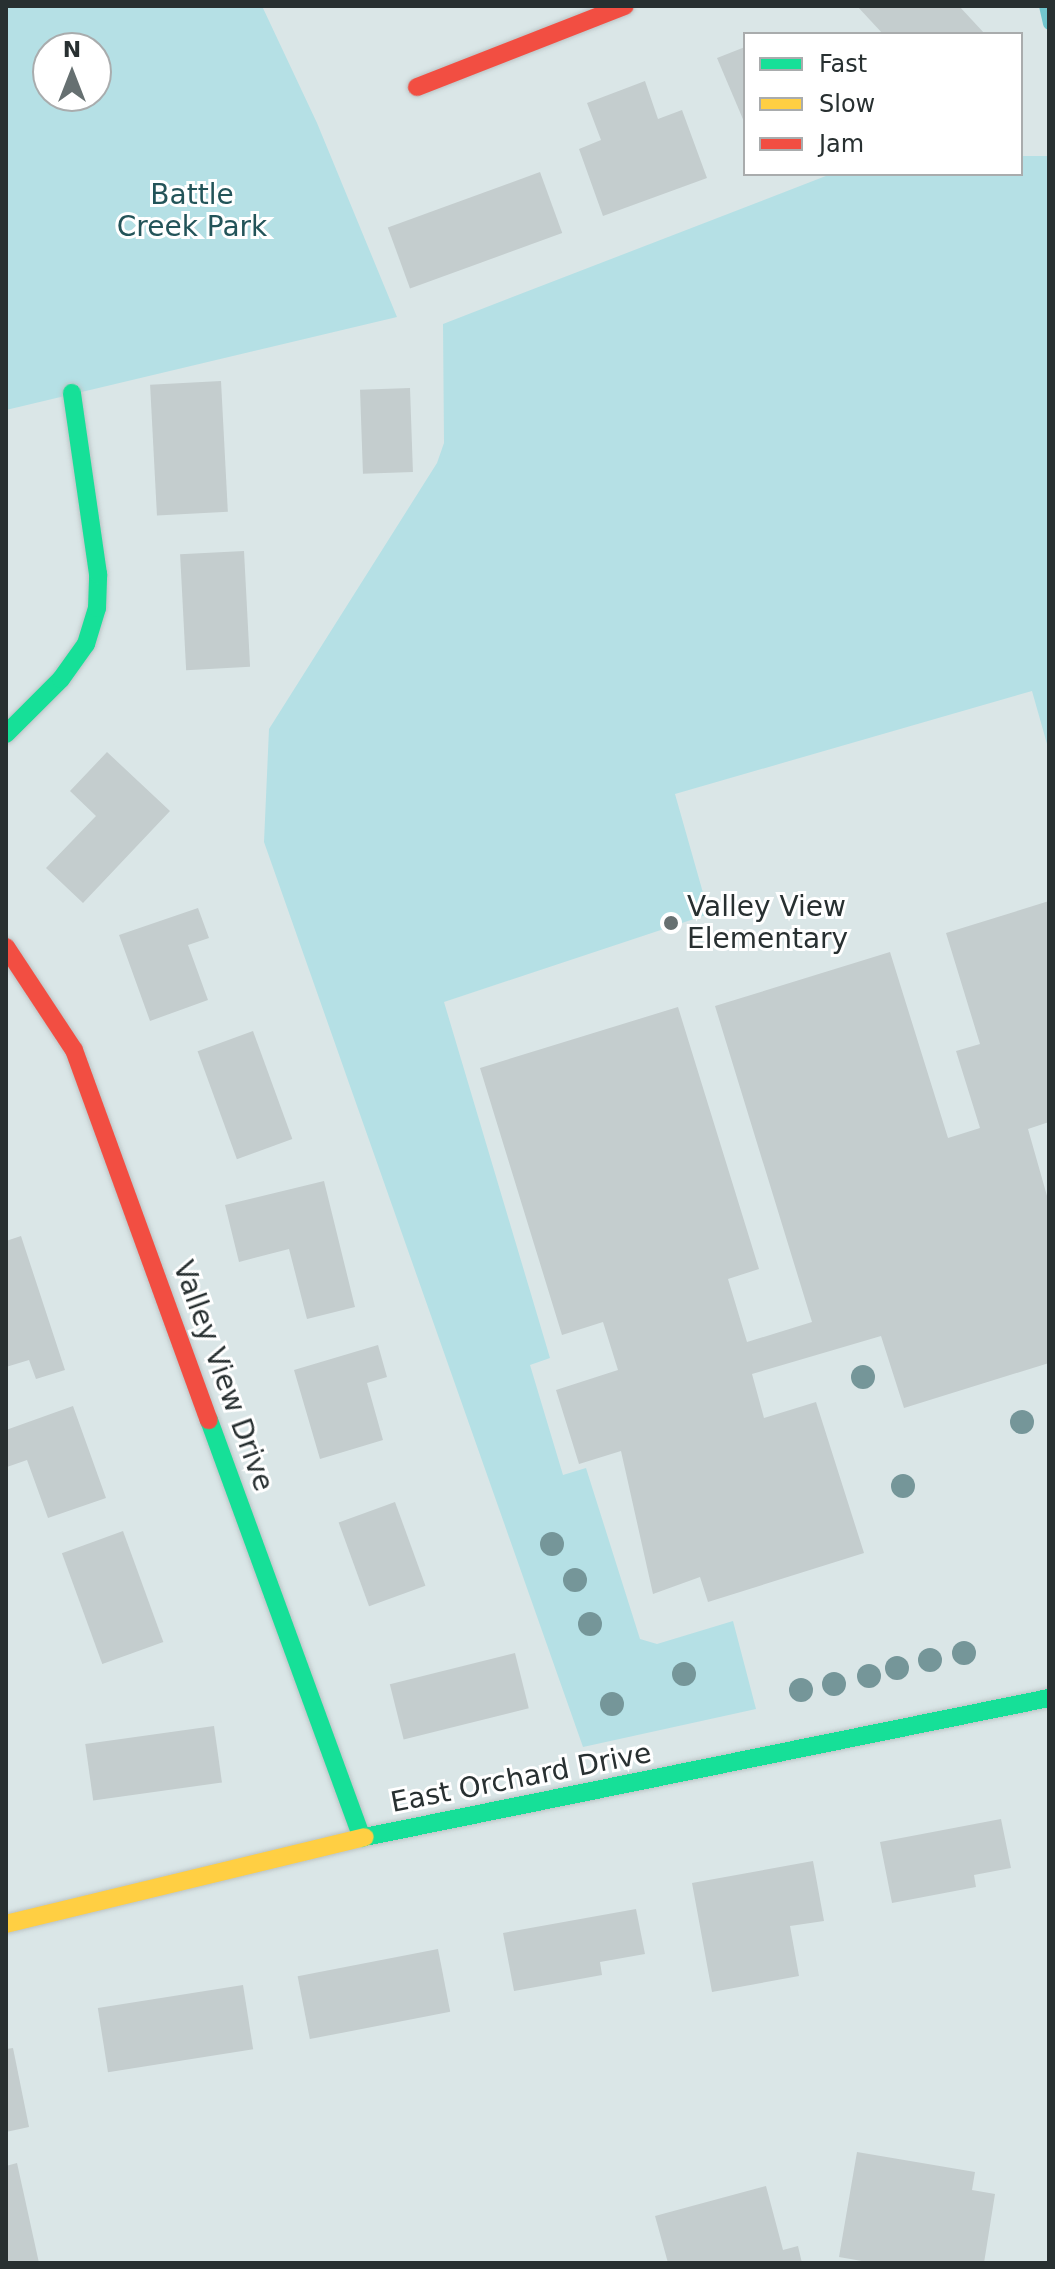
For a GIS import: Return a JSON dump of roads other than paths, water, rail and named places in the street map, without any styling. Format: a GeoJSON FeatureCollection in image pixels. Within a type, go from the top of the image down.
{"type":"FeatureCollection","features":[{"type":"Feature","properties":{"kind":"street"},"geometry":{"type":"LineString","coordinates":[[417,87],[625,6]]}},
{"type":"Feature","properties":{"kind":"street"},"geometry":{"type":"LineString","coordinates":[[6,734],[70,667],[86,644],[97,608],[98,574],[72,393]]}},
{"type":"Feature","properties":{"kind":"street","name":"Valley View Drive"},"geometry":{"type":"LineString","coordinates":[[6,947],[74,1050],[362,1838]]}},
{"type":"Feature","properties":{"kind":"street","name":"East Orchard Drive"},"geometry":{"type":"LineString","coordinates":[[6,1924],[362,1838],[1049,1698]]}},
{"type":"Feature","properties":{"kind":"waterway"},"geometry":{"type":"LineString","coordinates":[[1045,6],[1049,24]]}},
{"type":"Feature","properties":{"kind":"place","name":"Valley View Elementary"},"geometry":{"type":"Point","coordinates":[671,923]}},
{"type":"Feature","properties":{"kind":"park label","name":"Battle Creek Park"},"geometry":{"type":"Point","coordinates":[192,211]}}]}
